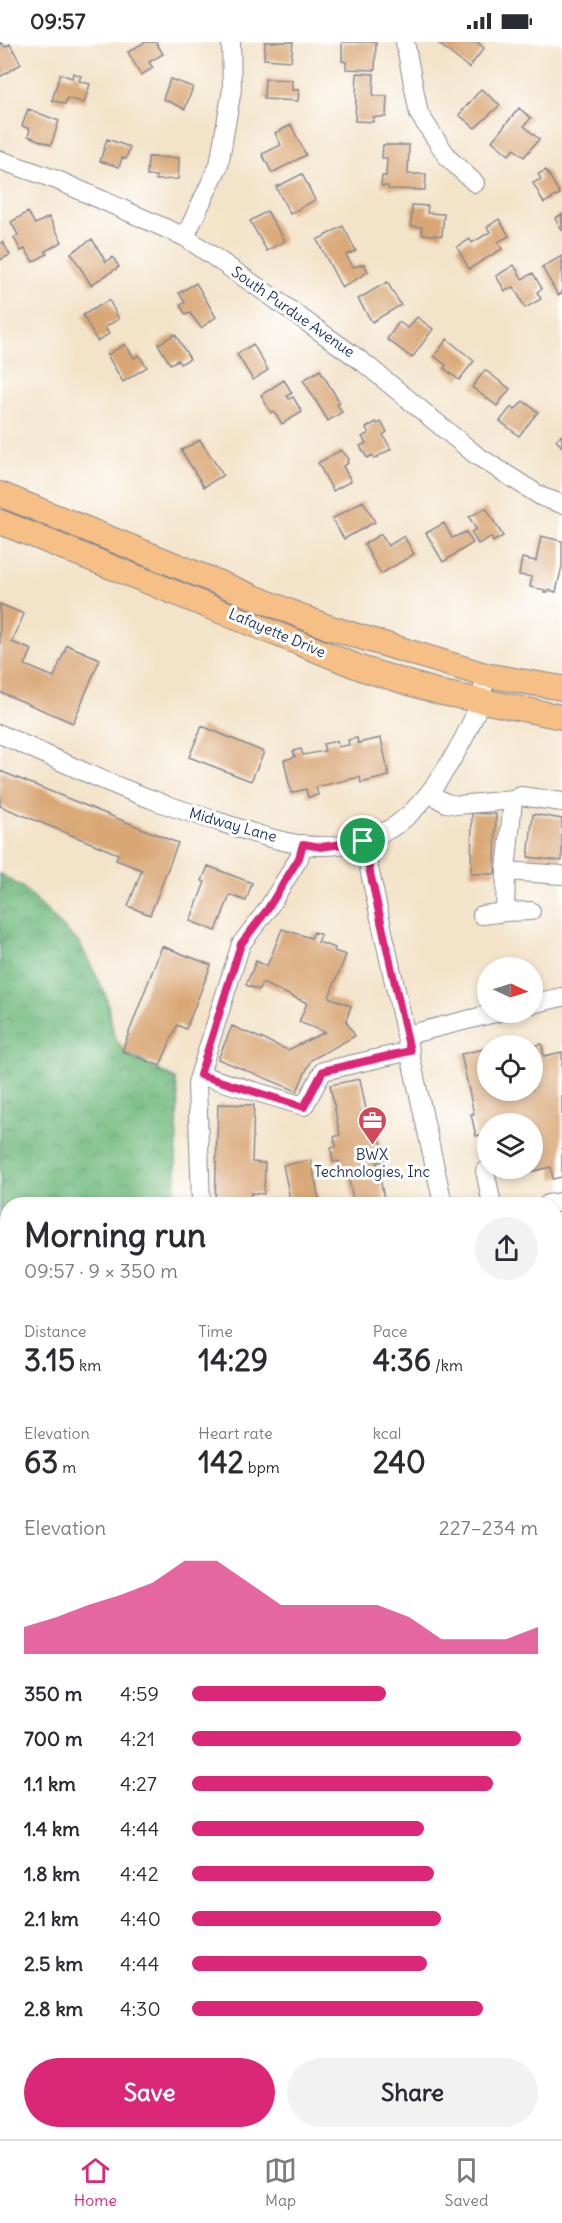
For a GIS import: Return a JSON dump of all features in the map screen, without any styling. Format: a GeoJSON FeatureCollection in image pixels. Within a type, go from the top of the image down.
{"type":"FeatureCollection","features":[{"type":"Feature","properties":{"kind":"main road","name":"Lafayette Drive"},"geometry":{"type":"LineString","coordinates":[[0,494],[328,627],[485,675],[562,688]]}},
{"type":"Feature","properties":{"kind":"main road","name":"Lafayette Drive"},"geometry":{"type":"LineString","coordinates":[[0,522],[363,669],[433,691],[562,717]]}},
{"type":"Feature","properties":{"kind":"street"},"geometry":{"type":"LineString","coordinates":[[184,237],[219,165],[232,89],[231,42]]}},
{"type":"Feature","properties":{"kind":"street"},"geometry":{"type":"LineString","coordinates":[[405,42],[419,114],[449,159],[476,183]]}},
{"type":"Feature","properties":{"kind":"street","name":"South Purdue Avenue"},"geometry":{"type":"LineString","coordinates":[[0,160],[57,180],[184,237],[265,291],[364,363],[476,455],[542,497],[562,504]]}},
{"type":"Feature","properties":{"kind":"street","name":"Midway Lane"},"geometry":{"type":"LineString","coordinates":[[0,734],[150,799],[247,831],[321,847],[363,841],[386,832],[430,794],[456,752],[480,701],[485,675]]}},
{"type":"Feature","properties":{"kind":"street"},"geometry":{"type":"LineString","coordinates":[[430,794],[446,803],[458,804],[513,800],[521,796],[562,802]]}},
{"type":"Feature","properties":{"kind":"street"},"geometry":{"type":"LineString","coordinates":[[504,912],[513,800]]}},
{"type":"Feature","properties":{"kind":"street"},"geometry":{"type":"LineString","coordinates":[[363,841],[441,1197]]}},
{"type":"Feature","properties":{"kind":"street"},"geometry":{"type":"LineString","coordinates":[[201,1197],[197,1083],[241,944],[267,910],[299,858],[303,844]]}},
{"type":"Feature","properties":{"kind":"street"},"geometry":{"type":"LineString","coordinates":[[506,871],[562,875]]}},
{"type":"Feature","properties":{"kind":"street"},"geometry":{"type":"LineString","coordinates":[[482,915],[531,911]]}},
{"type":"Feature","properties":{"kind":"street"},"geometry":{"type":"LineString","coordinates":[[543,1001],[562,997]]}},
{"type":"Feature","properties":{"kind":"street"},"geometry":{"type":"LineString","coordinates":[[200,1075],[304,1107],[323,1071],[477,1019]]}},
{"type":"Feature","properties":{"kind":"street"},"geometry":{"type":"LineString","coordinates":[[487,1179],[491,1197]]}},
{"type":"Feature","properties":{"kind":"green space"},"geometry":{"type":"Polygon","coordinates":[[[0,874],[22,887],[80,944],[106,996],[114,1036],[124,1052],[175,1079],[178,1095],[175,1197],[0,1197],[0,874]]]}},
{"type":"Feature","properties":{"kind":"building"},"geometry":{"type":"Polygon","coordinates":[[[0,42],[5,47],[10,44],[21,64],[0,77],[0,42]]]}},
{"type":"Feature","properties":{"kind":"building"},"geometry":{"type":"Polygon","coordinates":[[[145,42],[156,42],[163,54],[149,62],[153,68],[141,75],[128,52],[145,42]]]}},
{"type":"Feature","properties":{"kind":"building"},"geometry":{"type":"Polygon","coordinates":[[[265,42],[293,42],[291,61],[264,59],[265,42]]]}},
{"type":"Feature","properties":{"kind":"building"},"geometry":{"type":"Polygon","coordinates":[[[342,42],[376,42],[375,70],[346,69],[346,62],[342,61],[342,42]]]}},
{"type":"Feature","properties":{"kind":"building"},"geometry":{"type":"Polygon","coordinates":[[[441,42],[477,42],[484,48],[469,68],[439,44],[441,42]]]}},
{"type":"Feature","properties":{"kind":"building"},"geometry":{"type":"Polygon","coordinates":[[[73,73],[81,76],[79,81],[90,84],[84,103],[67,98],[65,104],[52,100],[60,74],[72,78],[73,73]]]}},
{"type":"Feature","properties":{"kind":"building"},"geometry":{"type":"Polygon","coordinates":[[[357,73],[374,74],[373,96],[387,96],[386,117],[373,117],[373,122],[355,121],[357,73]]]}},
{"type":"Feature","properties":{"kind":"building"},"geometry":{"type":"Polygon","coordinates":[[[170,79],[193,87],[185,109],[163,99],[170,79]]]}},
{"type":"Feature","properties":{"kind":"building"},"geometry":{"type":"Polygon","coordinates":[[[265,79],[292,80],[292,90],[299,90],[298,101],[264,99],[265,79]]]}},
{"type":"Feature","properties":{"kind":"building"},"geometry":{"type":"Polygon","coordinates":[[[481,89],[500,105],[475,128],[459,115],[481,89]]]}},
{"type":"Feature","properties":{"kind":"building"},"geometry":{"type":"Polygon","coordinates":[[[519,108],[531,118],[524,126],[539,139],[524,157],[514,149],[509,155],[492,141],[519,108]]]}},
{"type":"Feature","properties":{"kind":"building"},"geometry":{"type":"Polygon","coordinates":[[[28,109],[59,121],[51,145],[28,136],[30,129],[22,126],[28,109]]]}},
{"type":"Feature","properties":{"kind":"building"},"geometry":{"type":"Polygon","coordinates":[[[291,125],[306,155],[272,173],[262,154],[281,145],[275,133],[291,125]]]}},
{"type":"Feature","properties":{"kind":"building"},"geometry":{"type":"Polygon","coordinates":[[[107,139],[130,147],[126,159],[122,158],[119,167],[100,161],[107,139]]]}},
{"type":"Feature","properties":{"kind":"building"},"geometry":{"type":"Polygon","coordinates":[[[383,145],[409,145],[408,174],[426,174],[425,190],[388,189],[388,186],[381,186],[382,176],[386,176],[387,158],[382,158],[383,145]]]}},
{"type":"Feature","properties":{"kind":"building"},"geometry":{"type":"Polygon","coordinates":[[[148,157],[179,158],[178,179],[156,180],[156,176],[147,176],[148,157]]]}},
{"type":"Feature","properties":{"kind":"building"},"geometry":{"type":"Polygon","coordinates":[[[546,170],[560,194],[544,203],[533,183],[541,179],[538,174],[546,170]]]}},
{"type":"Feature","properties":{"kind":"building"},"geometry":{"type":"Polygon","coordinates":[[[302,174],[315,200],[290,214],[276,187],[302,174]]]}},
{"type":"Feature","properties":{"kind":"building"},"geometry":{"type":"Polygon","coordinates":[[[412,205],[428,206],[427,213],[444,214],[442,236],[422,234],[422,227],[411,226],[412,205]]]}},
{"type":"Feature","properties":{"kind":"building"},"geometry":{"type":"Polygon","coordinates":[[[267,211],[285,241],[267,251],[250,221],[267,211]]]}},
{"type":"Feature","properties":{"kind":"building"},"geometry":{"type":"Polygon","coordinates":[[[28,212],[35,224],[49,217],[62,242],[45,251],[47,254],[33,262],[25,249],[21,251],[14,238],[18,235],[11,222],[28,212]]]}},
{"type":"Feature","properties":{"kind":"building"},"geometry":{"type":"Polygon","coordinates":[[[562,214],[562,231],[555,218],[562,214]]]}},
{"type":"Feature","properties":{"kind":"building"},"geometry":{"type":"Polygon","coordinates":[[[499,219],[509,236],[498,242],[502,249],[469,269],[457,247],[470,239],[472,243],[490,232],[487,227],[499,219]]]}},
{"type":"Feature","properties":{"kind":"building"},"geometry":{"type":"Polygon","coordinates":[[[343,226],[356,251],[346,255],[353,267],[364,264],[368,272],[342,288],[317,240],[343,226]]]}},
{"type":"Feature","properties":{"kind":"building"},"geometry":{"type":"Polygon","coordinates":[[[92,239],[106,262],[113,257],[119,267],[91,285],[71,253],[92,239]]]}},
{"type":"Feature","properties":{"kind":"building"},"geometry":{"type":"Polygon","coordinates":[[[3,242],[10,255],[0,260],[0,243],[3,242]]]}},
{"type":"Feature","properties":{"kind":"building"},"geometry":{"type":"Polygon","coordinates":[[[562,256],[562,293],[558,295],[542,267],[562,256]]]}},
{"type":"Feature","properties":{"kind":"building"},"geometry":{"type":"Polygon","coordinates":[[[514,265],[522,279],[533,273],[542,289],[537,292],[541,299],[525,308],[514,287],[505,291],[496,276],[514,265]]]}},
{"type":"Feature","properties":{"kind":"building"},"geometry":{"type":"Polygon","coordinates":[[[387,282],[401,305],[372,322],[358,299],[387,282]]]}},
{"type":"Feature","properties":{"kind":"building"},"geometry":{"type":"Polygon","coordinates":[[[196,283],[216,317],[201,328],[190,313],[186,315],[180,305],[185,303],[179,293],[196,283]]]}},
{"type":"Feature","properties":{"kind":"building"},"geometry":{"type":"Polygon","coordinates":[[[109,300],[119,319],[105,327],[109,334],[97,341],[83,315],[109,300]]]}},
{"type":"Feature","properties":{"kind":"building"},"geometry":{"type":"Polygon","coordinates":[[[417,317],[433,329],[412,358],[387,339],[399,322],[408,328],[417,317]]]}},
{"type":"Feature","properties":{"kind":"building"},"geometry":{"type":"Polygon","coordinates":[[[175,334],[190,359],[180,364],[178,360],[170,364],[158,344],[175,334]]]}},
{"type":"Feature","properties":{"kind":"building"},"geometry":{"type":"Polygon","coordinates":[[[447,339],[474,361],[459,380],[444,368],[446,365],[434,356],[447,339]]]}},
{"type":"Feature","properties":{"kind":"building"},"geometry":{"type":"Polygon","coordinates":[[[125,344],[134,358],[139,355],[147,367],[123,382],[107,355],[125,344]]]}},
{"type":"Feature","properties":{"kind":"building"},"geometry":{"type":"Polygon","coordinates":[[[253,344],[268,370],[253,380],[237,354],[253,344]]]}},
{"type":"Feature","properties":{"kind":"building"},"geometry":{"type":"Polygon","coordinates":[[[320,370],[340,403],[337,404],[342,412],[328,421],[303,380],[320,370]]]}},
{"type":"Feature","properties":{"kind":"building"},"geometry":{"type":"Polygon","coordinates":[[[485,370],[510,389],[497,406],[472,387],[485,370]]]}},
{"type":"Feature","properties":{"kind":"building"},"geometry":{"type":"Polygon","coordinates":[[[284,380],[292,393],[287,396],[289,399],[293,397],[302,412],[282,424],[274,411],[271,413],[261,395],[284,380]]]}},
{"type":"Feature","properties":{"kind":"building"},"geometry":{"type":"Polygon","coordinates":[[[523,401],[538,412],[519,436],[500,421],[511,407],[515,410],[523,401]]]}},
{"type":"Feature","properties":{"kind":"building"},"geometry":{"type":"Polygon","coordinates":[[[376,422],[378,424],[381,422],[387,432],[383,435],[391,449],[374,459],[372,455],[367,458],[360,446],[366,443],[362,437],[369,433],[366,428],[376,422]]]}},
{"type":"Feature","properties":{"kind":"building"},"geometry":{"type":"Polygon","coordinates":[[[562,435],[562,447],[556,440],[562,435]]]}},
{"type":"Feature","properties":{"kind":"building"},"geometry":{"type":"Polygon","coordinates":[[[200,440],[223,475],[204,487],[181,450],[200,440]]]}},
{"type":"Feature","properties":{"kind":"building"},"geometry":{"type":"Polygon","coordinates":[[[341,450],[349,459],[348,463],[343,466],[351,481],[333,491],[318,463],[341,450]]]}},
{"type":"Feature","properties":{"kind":"building"},"geometry":{"type":"Polygon","coordinates":[[[363,501],[375,522],[344,539],[332,519],[363,501]]]}},
{"type":"Feature","properties":{"kind":"building"},"geometry":{"type":"Polygon","coordinates":[[[486,508],[503,536],[493,542],[491,537],[478,544],[471,532],[476,529],[469,517],[486,508]]]}},
{"type":"Feature","properties":{"kind":"building"},"geometry":{"type":"Polygon","coordinates":[[[444,523],[452,538],[466,532],[473,543],[443,562],[426,533],[444,523]]]}},
{"type":"Feature","properties":{"kind":"building"},"geometry":{"type":"Polygon","coordinates":[[[381,534],[388,546],[404,536],[414,554],[381,574],[364,544],[381,534]]]}},
{"type":"Feature","properties":{"kind":"building"},"geometry":{"type":"Polygon","coordinates":[[[541,536],[562,541],[562,566],[556,592],[548,590],[548,593],[544,593],[545,590],[530,587],[532,577],[519,575],[522,558],[536,561],[541,536]]]}},
{"type":"Feature","properties":{"kind":"building"},"geometry":{"type":"Polygon","coordinates":[[[0,604],[24,614],[12,642],[32,650],[25,665],[54,677],[67,645],[100,659],[73,723],[0,692],[0,604]]]}},
{"type":"Feature","properties":{"kind":"building"},"geometry":{"type":"Polygon","coordinates":[[[202,726],[264,752],[251,781],[189,757],[202,726]]]}},
{"type":"Feature","properties":{"kind":"building"},"geometry":{"type":"Polygon","coordinates":[[[357,738],[358,743],[381,738],[389,776],[361,783],[360,777],[316,787],[318,795],[308,797],[306,789],[291,793],[284,760],[295,757],[293,751],[301,749],[303,755],[325,751],[323,744],[337,741],[338,747],[349,745],[348,740],[357,738]]]}},
{"type":"Feature","properties":{"kind":"building"},"geometry":{"type":"Polygon","coordinates":[[[0,771],[178,843],[150,915],[128,906],[142,870],[116,860],[118,854],[0,806],[0,771]]]}},
{"type":"Feature","properties":{"kind":"building"},"geometry":{"type":"Polygon","coordinates":[[[472,813],[496,814],[495,874],[471,874],[472,813]]]}},
{"type":"Feature","properties":{"kind":"building"},"geometry":{"type":"Polygon","coordinates":[[[533,814],[562,819],[562,861],[528,857],[533,814]]]}},
{"type":"Feature","properties":{"kind":"building"},"geometry":{"type":"Polygon","coordinates":[[[208,866],[252,883],[246,901],[230,895],[216,931],[190,921],[205,882],[202,881],[208,866]]]}},
{"type":"Feature","properties":{"kind":"building"},"geometry":{"type":"Polygon","coordinates":[[[282,929],[311,938],[314,932],[321,935],[318,942],[346,955],[329,997],[351,1006],[346,1021],[355,1036],[311,1060],[297,1091],[218,1059],[232,1026],[288,1050],[325,1032],[299,1022],[307,1003],[262,983],[259,990],[246,985],[256,961],[267,966],[282,929]]]}},
{"type":"Feature","properties":{"kind":"building"},"geometry":{"type":"Polygon","coordinates":[[[162,946],[211,965],[186,1029],[177,1025],[160,1066],[122,1051],[162,946]]]}},
{"type":"Feature","properties":{"kind":"building"},"geometry":{"type":"Polygon","coordinates":[[[477,1050],[477,1101],[543,1101],[543,1050],[544,1056],[562,1052],[562,1177],[553,1179],[551,1167],[543,1169],[543,1113],[477,1113],[476,1136],[471,1114],[474,1114],[461,1054],[477,1050]]]}},
{"type":"Feature","properties":{"kind":"building"},"geometry":{"type":"Polygon","coordinates":[[[360,1079],[370,1130],[378,1128],[385,1161],[377,1162],[384,1197],[353,1197],[347,1169],[340,1170],[339,1161],[333,1162],[331,1148],[336,1147],[334,1137],[340,1135],[330,1085],[360,1079]]]}},
{"type":"Feature","properties":{"kind":"building"},"geometry":{"type":"Polygon","coordinates":[[[218,1104],[254,1105],[252,1162],[265,1163],[264,1194],[251,1193],[251,1197],[215,1197],[218,1104]]]}},
{"type":"Feature","properties":{"kind":"building"},"geometry":{"type":"Polygon","coordinates":[[[311,1160],[319,1197],[290,1197],[283,1165],[311,1160]]]}},
{"type":"Feature","properties":{"kind":"place","name":"BWX Technologies, Inc"},"geometry":{"type":"Point","coordinates":[372,1146]}},
{"type":"Feature","properties":{"kind":"route"},"geometry":{"type":"LineString","coordinates":[[363,841],[410,1051],[323,1071],[304,1107],[200,1075],[241,944],[267,910],[299,858],[303,844],[321,847],[363,841]]}}]}
